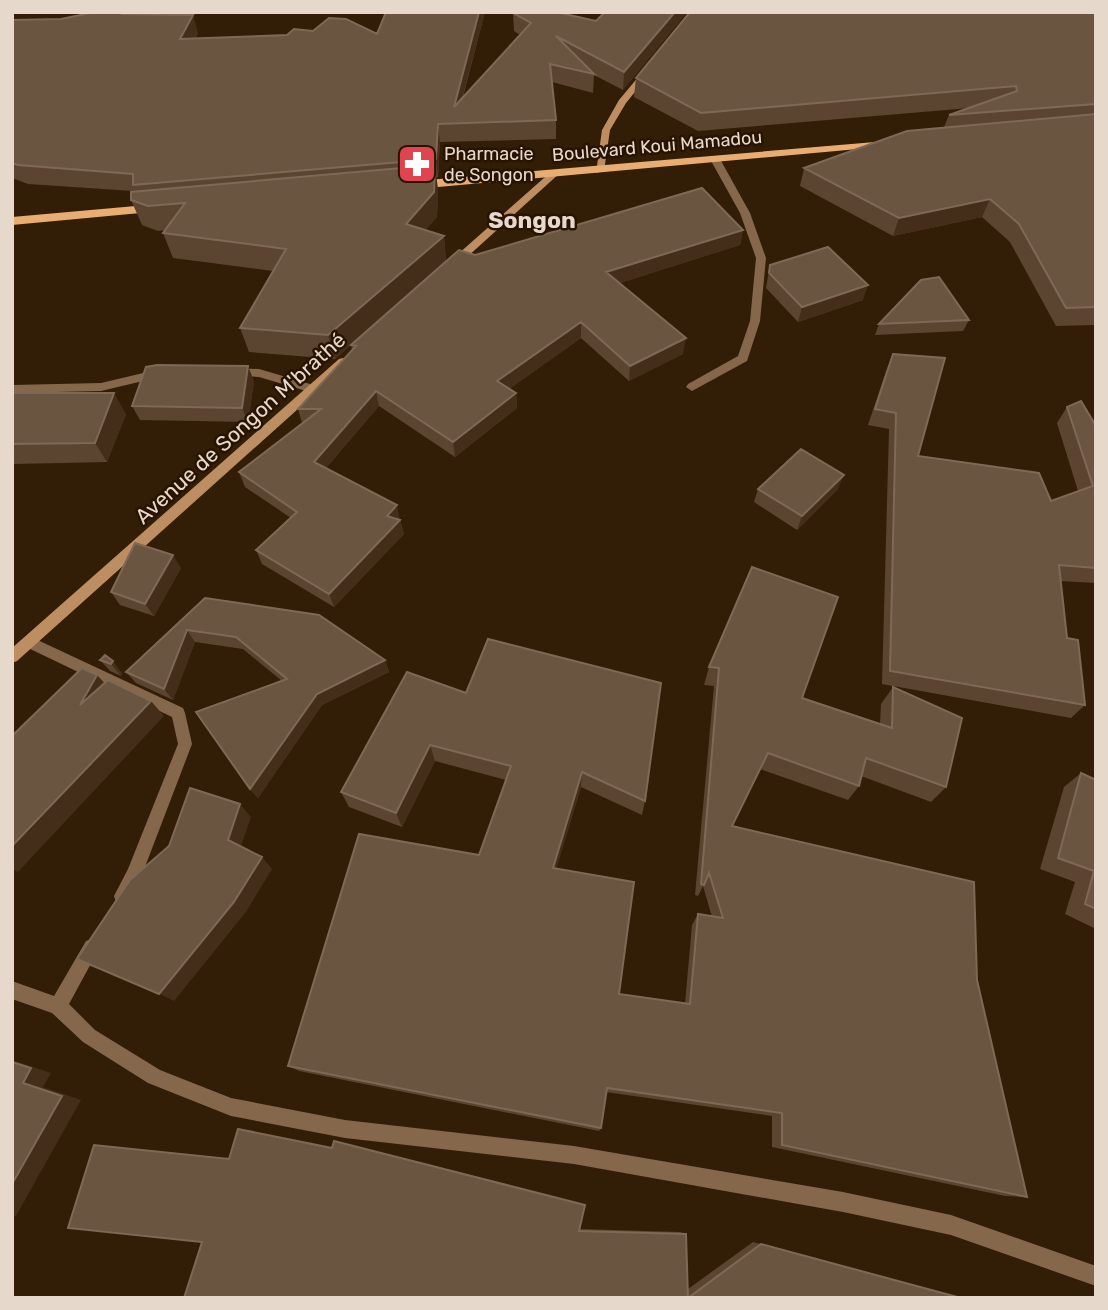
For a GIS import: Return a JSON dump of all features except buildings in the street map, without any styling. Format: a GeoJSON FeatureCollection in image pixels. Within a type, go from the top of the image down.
{"type":"FeatureCollection","features":[{"type":"Feature","properties":{"kind":"main road","name":"Boulevard Koui Mamadou"},"geometry":{"type":"LineString","coordinates":[[405,186],[905,143]]}},
{"type":"Feature","properties":{"kind":"main road"},"geometry":{"type":"LineString","coordinates":[[12,221],[173,207]]}},
{"type":"Feature","properties":{"kind":"street"},"geometry":{"type":"LineString","coordinates":[[599,170],[606,130],[622,102],[657,60]]}},
{"type":"Feature","properties":{"kind":"street"},"geometry":{"type":"LineString","coordinates":[[692,387],[743,358],[755,321],[761,258],[745,213],[715,159]]}},
{"type":"Feature","properties":{"kind":"street"},"geometry":{"type":"LineString","coordinates":[[445,271],[556,172]]}},
{"type":"Feature","properties":{"kind":"street","name":"Avenue de Songon M'brathé"},"geometry":{"type":"LineString","coordinates":[[12,657],[354,353]]}},
{"type":"Feature","properties":{"kind":"street"},"geometry":{"type":"LineString","coordinates":[[12,389],[101,387],[166,372]]}},
{"type":"Feature","properties":{"kind":"street"},"geometry":{"type":"LineString","coordinates":[[219,372],[259,373],[313,389]]}},
{"type":"Feature","properties":{"kind":"street"},"geometry":{"type":"LineString","coordinates":[[29,642],[178,713],[185,744],[134,874],[114,910]]}},
{"type":"Feature","properties":{"kind":"street"},"geometry":{"type":"LineString","coordinates":[[58,1006],[100,934]]}},
{"type":"Feature","properties":{"kind":"street"},"geometry":{"type":"LineString","coordinates":[[12,990],[58,1006],[89,1036],[155,1077],[231,1107],[345,1129],[449,1138],[574,1155],[843,1202],[951,1225],[1096,1276]]}},
{"type":"Feature","properties":{"kind":"place","name":"Pharmacie de Songon"},"geometry":{"type":"Point","coordinates":[417,164]}},
{"type":"Feature","properties":{"kind":"district","name":"Songon"},"geometry":{"type":"Point","coordinates":[532,220]}}]}
